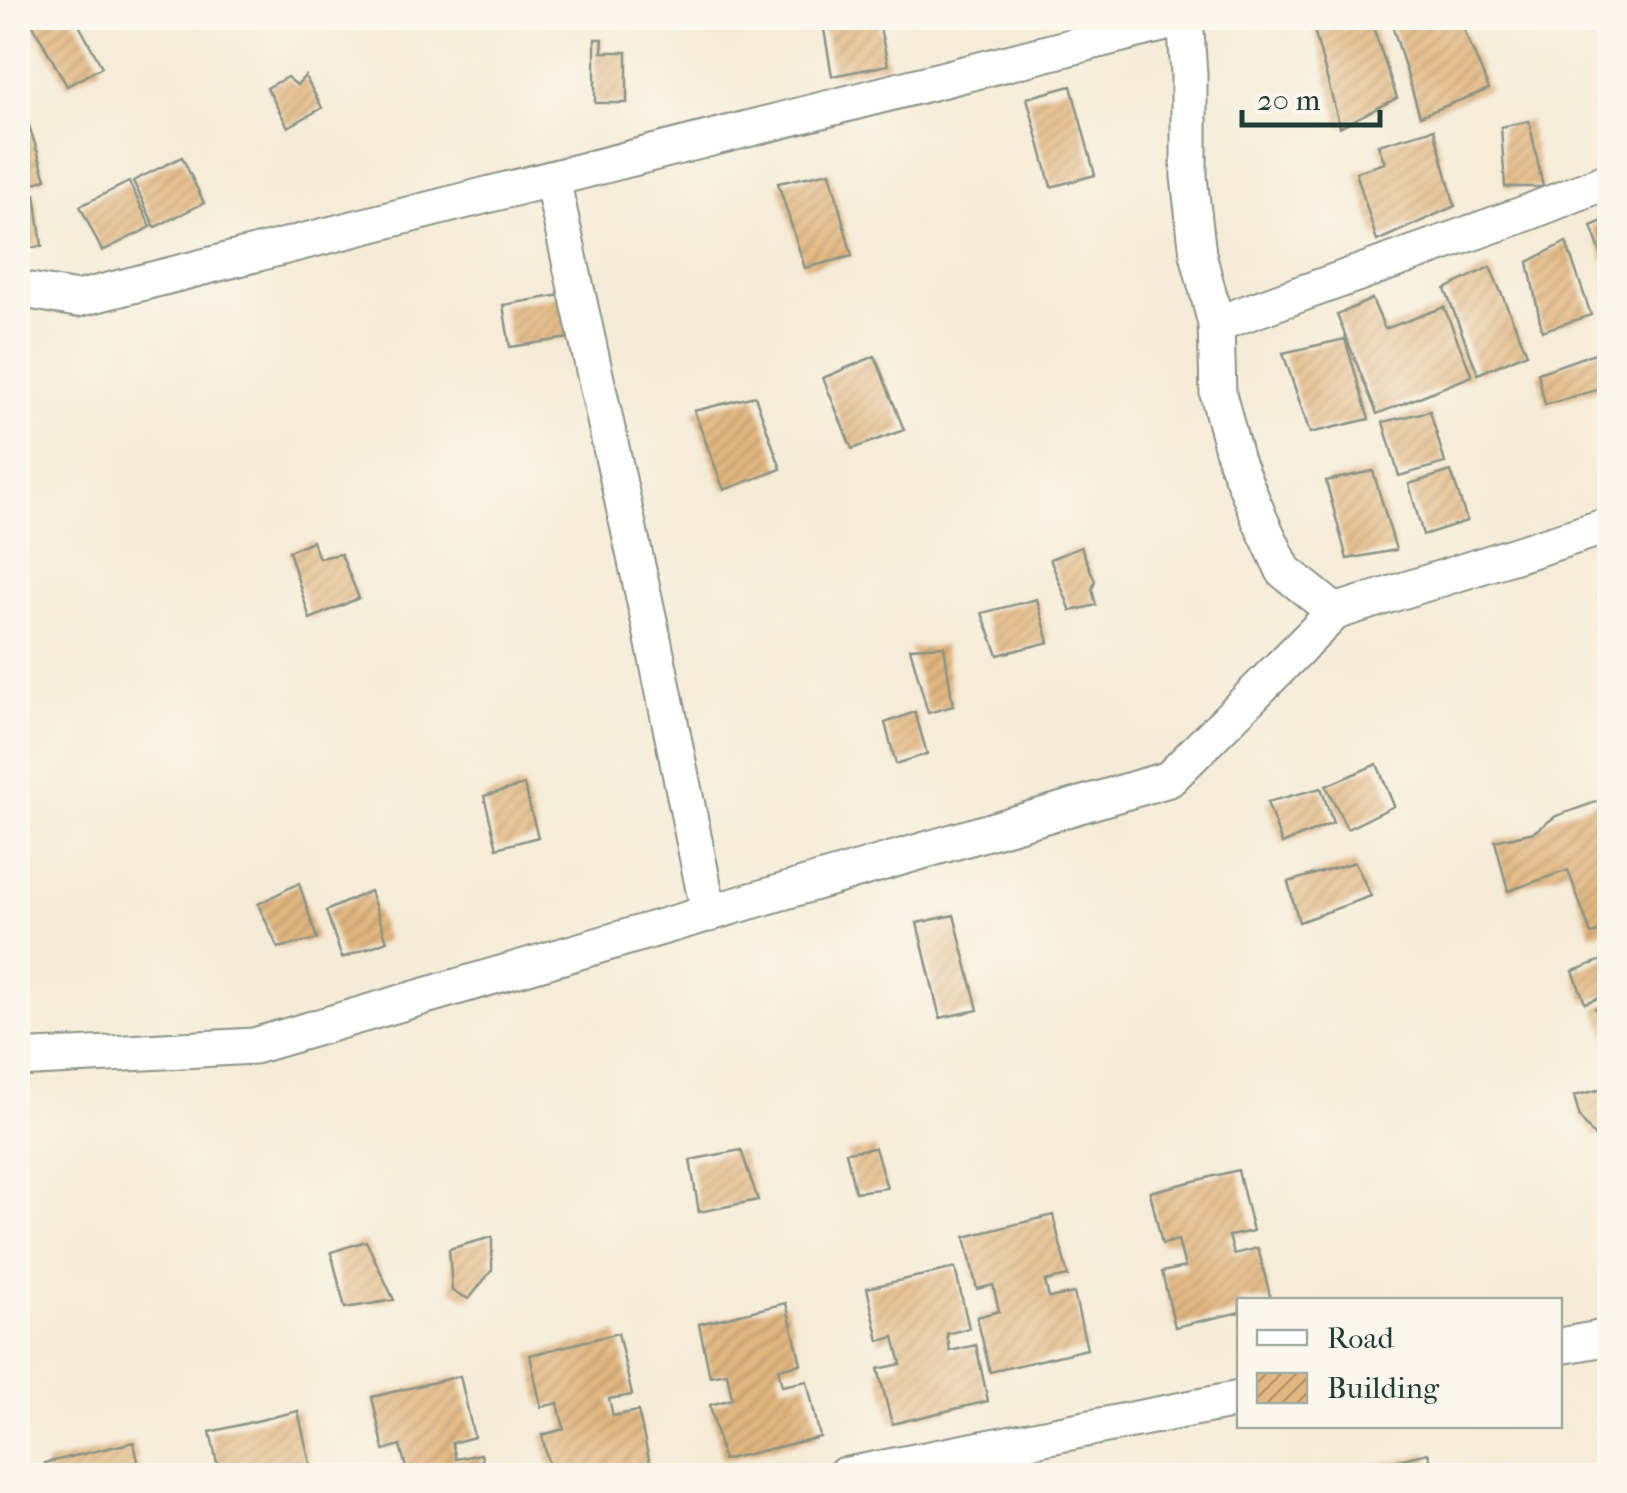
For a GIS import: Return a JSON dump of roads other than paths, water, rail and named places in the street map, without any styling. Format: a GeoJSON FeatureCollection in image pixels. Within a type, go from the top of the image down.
{"type":"FeatureCollection","features":[{"type":"Feature","properties":{"kind":"street"},"geometry":{"type":"LineString","coordinates":[[18,289],[76,299],[1185,18],[1189,177],[1198,254],[1216,324],[1218,394],[1236,460],[1284,571],[1335,612]]}},
{"type":"Feature","properties":{"kind":"street"},"geometry":{"type":"LineString","coordinates":[[552,179],[709,914]]}},
{"type":"Feature","properties":{"kind":"street"},"geometry":{"type":"LineString","coordinates":[[1216,324],[1610,180]]}},
{"type":"Feature","properties":{"kind":"street"},"geometry":{"type":"LineString","coordinates":[[18,1060],[254,1046],[1169,779],[1335,612],[1609,528]]}},
{"type":"Feature","properties":{"kind":"street"},"geometry":{"type":"LineString","coordinates":[[1562,1346],[1610,1337]]}},
{"type":"Feature","properties":{"kind":"street"},"geometry":{"type":"LineString","coordinates":[[843,1476],[1237,1401]]}}]}
